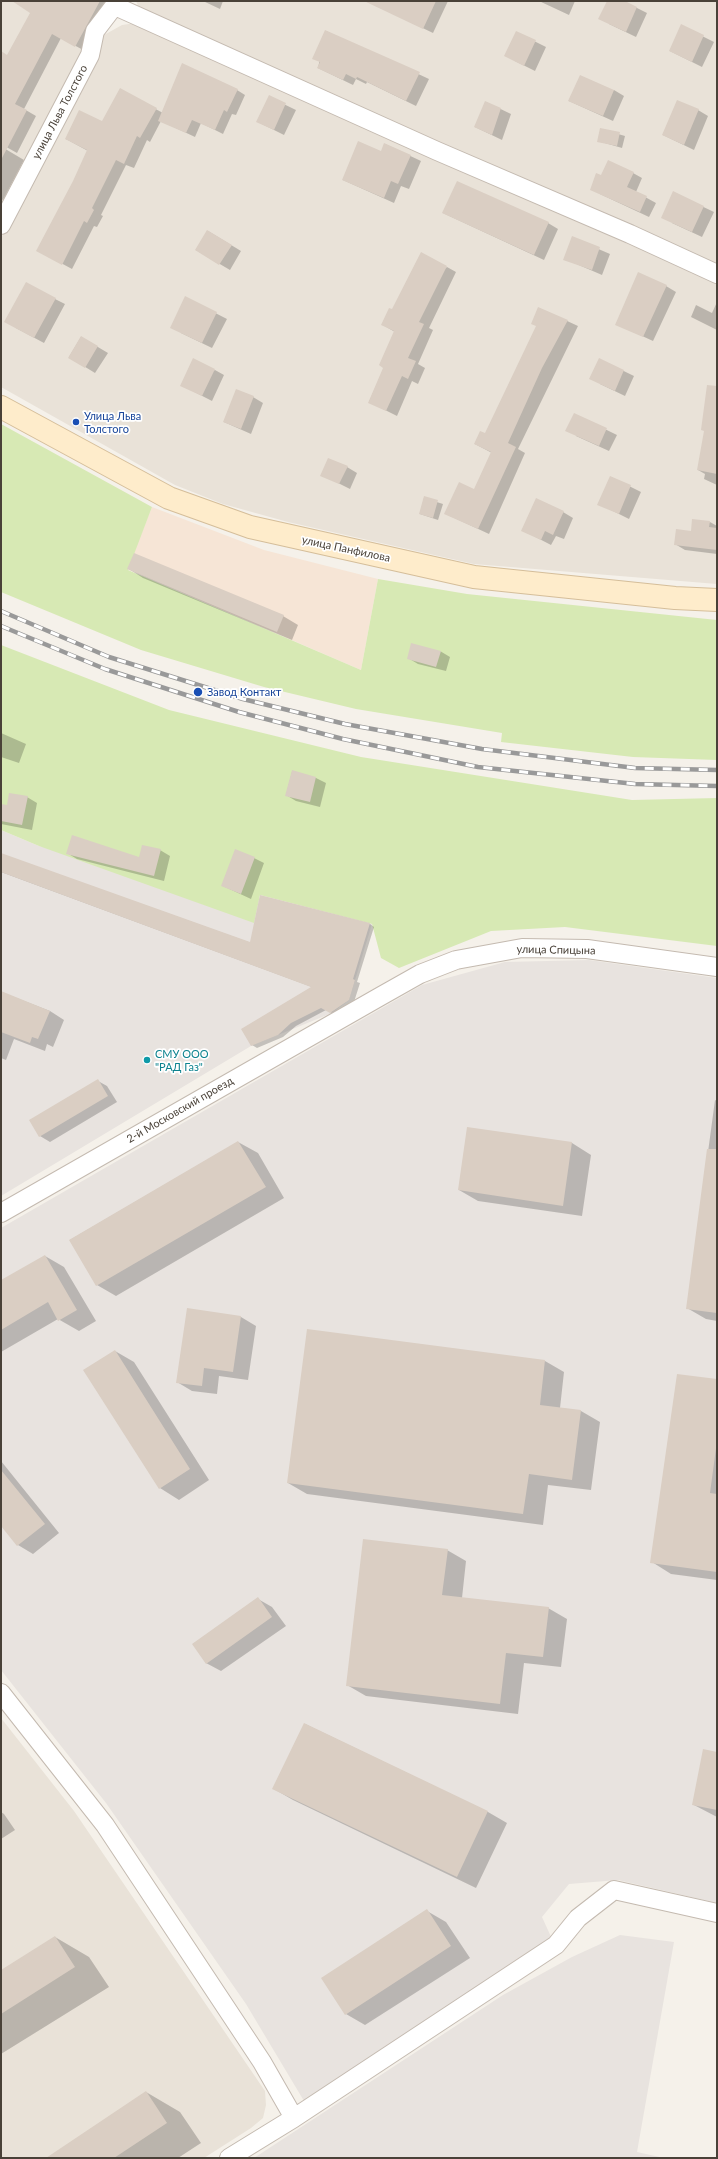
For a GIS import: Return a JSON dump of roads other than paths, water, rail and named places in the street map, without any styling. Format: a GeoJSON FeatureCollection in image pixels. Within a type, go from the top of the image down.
{"type":"FeatureCollection","features":[{"type":"Feature","properties":{"kind":"main road","name":"улица Панфилова"},"geometry":{"type":"LineString","coordinates":[[1,407],[169,498],[250,526],[474,577],[675,598],[717,600]]}},
{"type":"Feature","properties":{"kind":"street","name":"улица Льва Толстого"},"geometry":{"type":"LineString","coordinates":[[1,225],[90,55],[95,31],[116,3]]}},
{"type":"Feature","properties":{"kind":"street"},"geometry":{"type":"LineString","coordinates":[[116,3],[437,151],[630,234],[717,274]]}},
{"type":"Feature","properties":{"kind":"street","name":"улица Спицына"},"geometry":{"type":"LineString","coordinates":[[359,1009],[380,987],[456,960],[522,948],[587,949],[717,967]]}},
{"type":"Feature","properties":{"kind":"street","name":"2-й Московский проезд"},"geometry":{"type":"LineString","coordinates":[[1,1213],[359,1009]]}},
{"type":"Feature","properties":{"kind":"street"},"geometry":{"type":"LineString","coordinates":[[1,1693],[105,1825],[262,2062],[294,2118]]}},
{"type":"Feature","properties":{"kind":"street"},"geometry":{"type":"LineString","coordinates":[[229,2158],[294,2118],[556,1945],[578,1918],[614,1890],[717,1913]]}},
{"type":"Feature","properties":{"kind":"railway"},"geometry":{"type":"LineString","coordinates":[[1,611],[109,657],[243,699],[345,724],[482,749],[635,768],[717,770]]}},
{"type":"Feature","properties":{"kind":"railway"},"geometry":{"type":"LineString","coordinates":[[1,626],[105,669],[239,712],[343,739],[478,767],[635,784],[717,786]]}},
{"type":"Feature","properties":{"kind":"place","name":"Улица Льва Толстого"},"geometry":{"type":"Point","coordinates":[76,422]}},
{"type":"Feature","properties":{"kind":"place","name":"Завод Контакт"},"geometry":{"type":"Point","coordinates":[198,692]}},
{"type":"Feature","properties":{"kind":"place","name":"СМУ ООО \"РАД Газ\""},"geometry":{"type":"Point","coordinates":[147,1060]}}]}
